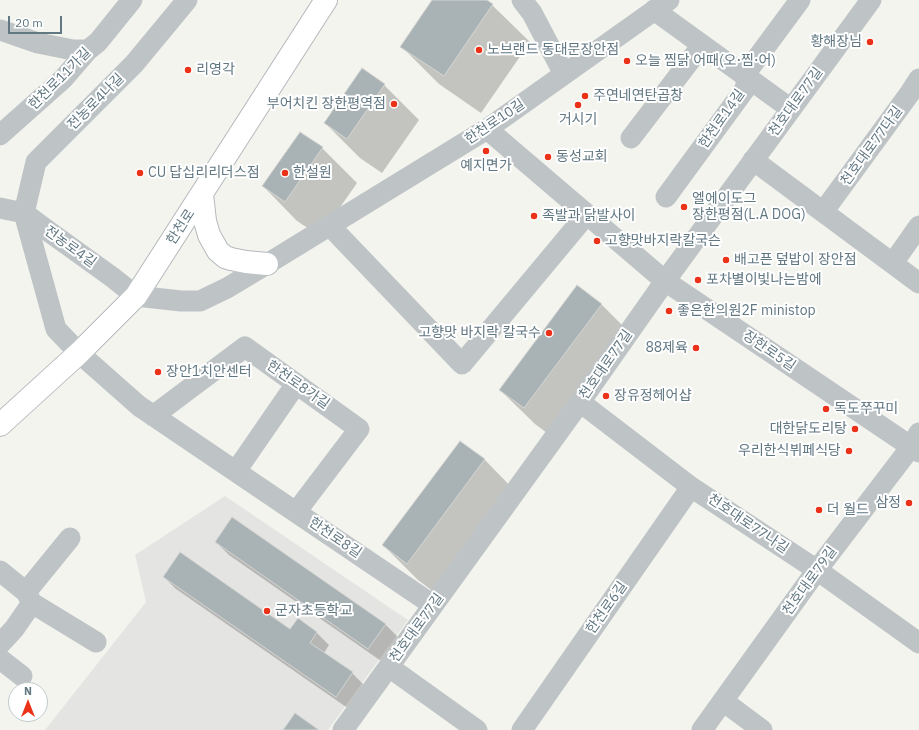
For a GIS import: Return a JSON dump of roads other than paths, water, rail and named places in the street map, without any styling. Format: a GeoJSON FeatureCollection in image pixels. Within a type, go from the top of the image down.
{"type":"FeatureCollection","features":[{"type":"Feature","properties":{"kind":"main road","name":"한천로"},"geometry":{"type":"LineString","coordinates":[[0,425],[79,353],[136,296],[326,0]]}},
{"type":"Feature","properties":{"kind":"main road"},"geometry":{"type":"LineString","coordinates":[[202,194],[205,221],[209,235],[218,251],[231,259],[267,264]]}},
{"type":"Feature","properties":{"kind":"street","name":"한천로11가길"},"geometry":{"type":"LineString","coordinates":[[0,135],[63,79],[88,50],[98,42],[132,0]]}},
{"type":"Feature","properties":{"kind":"street","name":"전농로4나길"},"geometry":{"type":"LineString","coordinates":[[24,213],[36,162],[134,64],[186,0]]}},
{"type":"Feature","properties":{"kind":"street"},"geometry":{"type":"LineString","coordinates":[[522,0],[532,13],[564,74]]}},
{"type":"Feature","properties":{"kind":"street","name":"한천로14길"},"geometry":{"type":"LineString","coordinates":[[666,197],[745,89],[749,69],[800,0]]}},
{"type":"Feature","properties":{"kind":"street","name":"천호대로77길"},"geometry":{"type":"LineString","coordinates":[[343,730],[580,402],[665,281],[871,0]]}},
{"type":"Feature","properties":{"kind":"street","name":"한천로10길"},"geometry":{"type":"LineString","coordinates":[[136,296],[181,301],[200,301],[227,288],[487,129],[661,5],[702,45],[791,109]]}},
{"type":"Feature","properties":{"kind":"street"},"geometry":{"type":"LineString","coordinates":[[0,30],[38,43],[73,50],[88,50]]}},
{"type":"Feature","properties":{"kind":"street"},"geometry":{"type":"LineString","coordinates":[[631,138],[702,45]]}},
{"type":"Feature","properties":{"kind":"street","name":"천호대로77다길"},"geometry":{"type":"LineString","coordinates":[[824,212],[919,79]]}},
{"type":"Feature","properties":{"kind":"street","name":"장한로5길"},"geometry":{"type":"LineString","coordinates":[[487,129],[665,281],[916,444]]}},
{"type":"Feature","properties":{"kind":"street"},"geometry":{"type":"LineString","coordinates":[[753,160],[919,282]]}},
{"type":"Feature","properties":{"kind":"street","name":"전농로4길"},"geometry":{"type":"LineString","coordinates":[[0,208],[24,213],[136,296]]}},
{"type":"Feature","properties":{"kind":"street","name":"한천로8길"},"geometry":{"type":"LineString","coordinates":[[24,213],[56,329],[79,353],[139,406],[153,416],[434,605]]}},
{"type":"Feature","properties":{"kind":"street"},"geometry":{"type":"LineString","coordinates":[[330,226],[462,364],[587,214]]}},
{"type":"Feature","properties":{"kind":"street"},"geometry":{"type":"LineString","coordinates":[[893,263],[919,226]]}},
{"type":"Feature","properties":{"kind":"street","name":"한천로8가길"},"geometry":{"type":"LineString","coordinates":[[153,416],[245,347],[359,428],[296,512]]}},
{"type":"Feature","properties":{"kind":"street"},"geometry":{"type":"LineString","coordinates":[[236,471],[296,384]]}},
{"type":"Feature","properties":{"kind":"street","name":"천호대로77나길"},"geometry":{"type":"LineString","coordinates":[[580,402],[691,487],[817,570],[919,643]]}},
{"type":"Feature","properties":{"kind":"street","name":"천호대로79길"},"geometry":{"type":"LineString","coordinates":[[702,730],[817,570],[916,444]]}},
{"type":"Feature","properties":{"kind":"street","name":"한천로6길"},"geometry":{"type":"LineString","coordinates":[[522,730],[691,487]]}},
{"type":"Feature","properties":{"kind":"street"},"geometry":{"type":"LineString","coordinates":[[0,644],[14,629],[29,597],[70,538]]}},
{"type":"Feature","properties":{"kind":"street"},"geometry":{"type":"LineString","coordinates":[[0,571],[29,597],[96,642]]}},
{"type":"Feature","properties":{"kind":"street"},"geometry":{"type":"LineString","coordinates":[[0,659],[22,676]]}},
{"type":"Feature","properties":{"kind":"street"},"geometry":{"type":"LineString","coordinates":[[389,667],[477,730]]}},
{"type":"Feature","properties":{"kind":"street"},"geometry":{"type":"LineString","coordinates":[[723,701],[762,730]]}},
{"type":"Feature","properties":{"kind":"place","name":"황해장님"},"geometry":{"type":"Point","coordinates":[870,42]}},
{"type":"Feature","properties":{"kind":"place","name":"노브랜드 동대문장안점"},"geometry":{"type":"Point","coordinates":[479,50]}},
{"type":"Feature","properties":{"kind":"place","name":"오늘 찜닭 어때(오·찜·어)"},"geometry":{"type":"Point","coordinates":[627,61]}},
{"type":"Feature","properties":{"kind":"place","name":"리영각"},"geometry":{"type":"Point","coordinates":[188,70]}},
{"type":"Feature","properties":{"kind":"place","name":"주연네연탄곱창"},"geometry":{"type":"Point","coordinates":[585,96]}},
{"type":"Feature","properties":{"kind":"place","name":"부어치킨 장한평역점"},"geometry":{"type":"Point","coordinates":[394,104]}},
{"type":"Feature","properties":{"kind":"place","name":"거시기"},"geometry":{"type":"Point","coordinates":[578,105]}},
{"type":"Feature","properties":{"kind":"place","name":"예지면가"},"geometry":{"type":"Point","coordinates":[486,151]}},
{"type":"Feature","properties":{"kind":"place","name":"동성교회"},"geometry":{"type":"Point","coordinates":[548,157]}},
{"type":"Feature","properties":{"kind":"place","name":"CU 답십리리더스점"},"geometry":{"type":"Point","coordinates":[140,173]}},
{"type":"Feature","properties":{"kind":"place","name":"한설원"},"geometry":{"type":"Point","coordinates":[285,173]}},
{"type":"Feature","properties":{"kind":"place","name":"엘에이도그 장한평점(L.A DOG)"},"geometry":{"type":"Point","coordinates":[684,207]}},
{"type":"Feature","properties":{"kind":"place","name":"족발과 닭발사이"},"geometry":{"type":"Point","coordinates":[534,216]}},
{"type":"Feature","properties":{"kind":"place","name":"고향맛바지락칼국슨"},"geometry":{"type":"Point","coordinates":[597,241]}},
{"type":"Feature","properties":{"kind":"place","name":"배고픈 덮밥이 장안점"},"geometry":{"type":"Point","coordinates":[726,260]}},
{"type":"Feature","properties":{"kind":"place","name":"포차별이빛나는밤에"},"geometry":{"type":"Point","coordinates":[698,280]}},
{"type":"Feature","properties":{"kind":"place","name":"좋은한의원2F ministop"},"geometry":{"type":"Point","coordinates":[669,311]}},
{"type":"Feature","properties":{"kind":"place","name":"고향맛 바지락 칼국수"},"geometry":{"type":"Point","coordinates":[549,333]}},
{"type":"Feature","properties":{"kind":"place","name":"88제육"},"geometry":{"type":"Point","coordinates":[696,348]}},
{"type":"Feature","properties":{"kind":"place","name":"장안1치안센터"},"geometry":{"type":"Point","coordinates":[158,372]}},
{"type":"Feature","properties":{"kind":"place","name":"장유정헤어샵"},"geometry":{"type":"Point","coordinates":[606,396]}},
{"type":"Feature","properties":{"kind":"place","name":"독도쭈꾸미"},"geometry":{"type":"Point","coordinates":[826,409]}},
{"type":"Feature","properties":{"kind":"place","name":"대한닭도리탕"},"geometry":{"type":"Point","coordinates":[855,429]}},
{"type":"Feature","properties":{"kind":"place","name":"우리한식뷔페식당"},"geometry":{"type":"Point","coordinates":[849,451]}},
{"type":"Feature","properties":{"kind":"place","name":"삼정"},"geometry":{"type":"Point","coordinates":[909,503]}},
{"type":"Feature","properties":{"kind":"place","name":"더 월드"},"geometry":{"type":"Point","coordinates":[819,510]}},
{"type":"Feature","properties":{"kind":"place","name":"군자초등학교"},"geometry":{"type":"Point","coordinates":[267,611]}}]}
